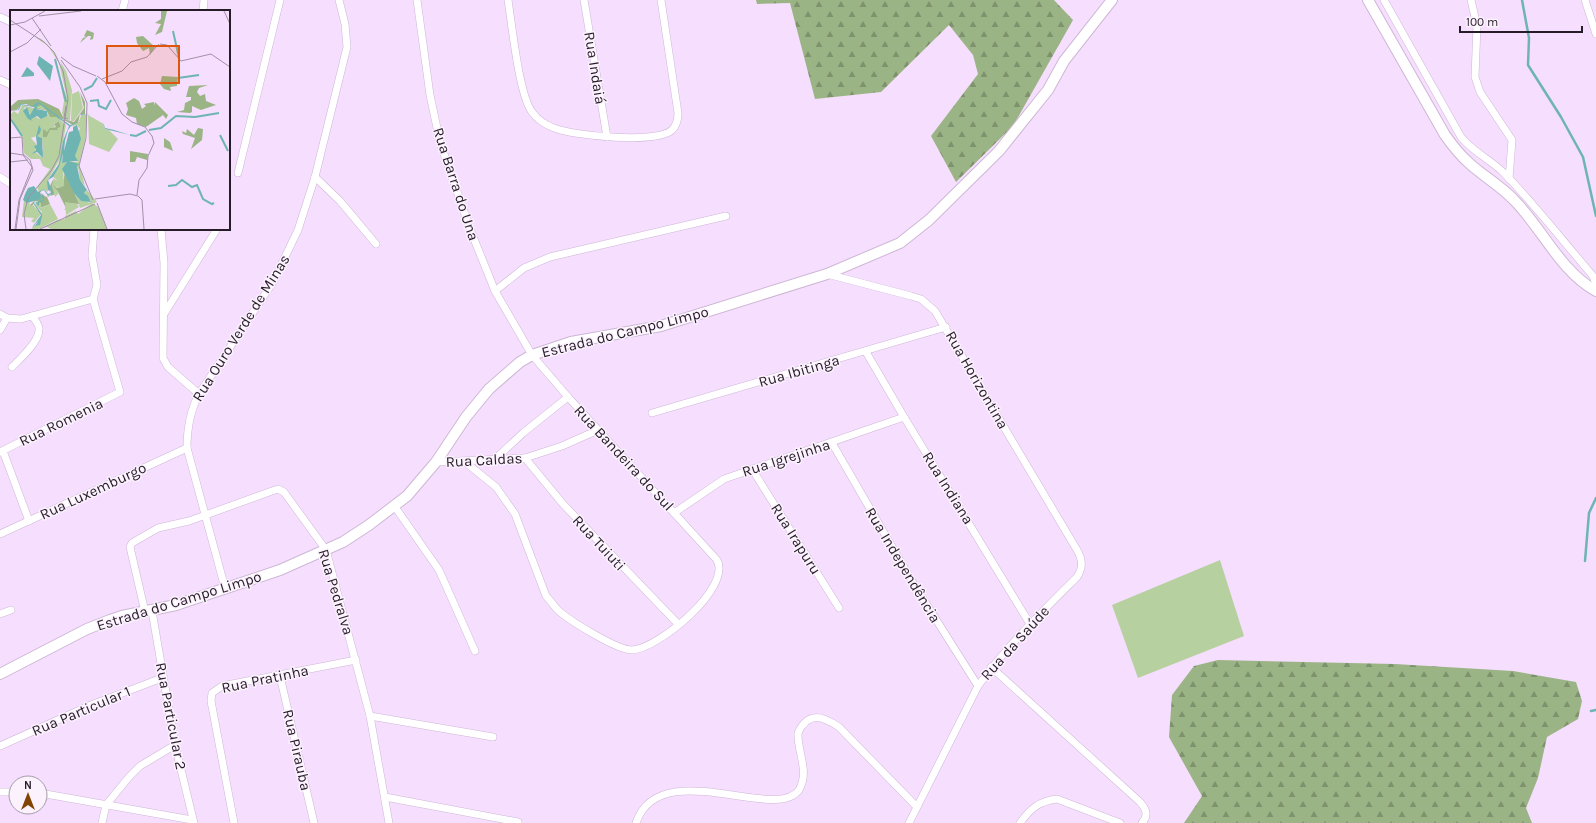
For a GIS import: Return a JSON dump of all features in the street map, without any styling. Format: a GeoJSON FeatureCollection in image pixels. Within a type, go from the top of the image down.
{"type":"FeatureCollection","features":[{"type":"Feature","properties":{"kind":"street"},"geometry":{"type":"LineString","coordinates":[[122,10],[125,0]]}},
{"type":"Feature","properties":{"kind":"street"},"geometry":{"type":"LineString","coordinates":[[203,10],[204,0]]}},
{"type":"Feature","properties":{"kind":"street"},"geometry":{"type":"LineString","coordinates":[[238,173],[280,0]]}},
{"type":"Feature","properties":{"kind":"street","name":"Rua Ouro Verde de Minas"},"geometry":{"type":"LineString","coordinates":[[225,588],[187,448],[190,418],[199,394],[273,282],[298,230],[315,177],[347,47],[345,24],[339,0]]}},
{"type":"Feature","properties":{"kind":"street","name":"Rua Barra do Una"},"geometry":{"type":"LineString","coordinates":[[417,0],[430,95],[440,142],[470,229],[495,291],[532,356]]}},
{"type":"Feature","properties":{"kind":"street"},"geometry":{"type":"LineString","coordinates":[[508,0],[523,93],[531,111],[552,128],[584,135],[607,137],[657,136],[666,134],[676,125],[678,113],[661,0]]}},
{"type":"Feature","properties":{"kind":"street","name":"Rua Indaiá"},"geometry":{"type":"LineString","coordinates":[[584,0],[607,137]]}},
{"type":"Feature","properties":{"kind":"street","name":"Estrada do Campo Limpo"},"geometry":{"type":"LineString","coordinates":[[0,674],[87,630],[122,616],[148,612],[176,605],[280,570],[326,550],[356,534],[407,496],[436,462],[466,417],[489,389],[509,370],[532,356],[570,342],[661,326],[827,274],[900,243],[929,220],[969,183],[1000,151],[1048,90],[1064,61],[1112,0]]}},
{"type":"Feature","properties":{"kind":"street"},"geometry":{"type":"LineString","coordinates":[[1368,0],[1453,147],[1468,163],[1515,200],[1562,260],[1588,286],[1596,291]]}},
{"type":"Feature","properties":{"kind":"street"},"geometry":{"type":"LineString","coordinates":[[1384,0],[1466,144],[1502,171],[1520,189],[1593,276],[1596,284]]}},
{"type":"Feature","properties":{"kind":"street"},"geometry":{"type":"LineString","coordinates":[[1471,0],[1477,26],[1475,77],[1480,92],[1512,140],[1509,179]]}},
{"type":"Feature","properties":{"kind":"street"},"geometry":{"type":"LineString","coordinates":[[1585,0],[1596,34]]}},
{"type":"Feature","properties":{"kind":"street"},"geometry":{"type":"LineString","coordinates":[[0,17],[10,22]]}},
{"type":"Feature","properties":{"kind":"street"},"geometry":{"type":"LineString","coordinates":[[0,80],[10,85]]}},
{"type":"Feature","properties":{"kind":"street"},"geometry":{"type":"LineString","coordinates":[[0,177],[10,183]]}},
{"type":"Feature","properties":{"kind":"street"},"geometry":{"type":"LineString","coordinates":[[315,177],[344,206],[376,244]]}},
{"type":"Feature","properties":{"kind":"street"},"geometry":{"type":"LineString","coordinates":[[495,291],[524,268],[544,259],[573,250],[661,232],[726,216]]}},
{"type":"Feature","properties":{"kind":"street"},"geometry":{"type":"LineString","coordinates":[[0,314],[7,318],[21,319],[93,299],[96,284],[92,256],[94,230]]}},
{"type":"Feature","properties":{"kind":"street"},"geometry":{"type":"LineString","coordinates":[[161,230],[164,263],[162,348],[164,362],[199,394]]}},
{"type":"Feature","properties":{"kind":"street"},"geometry":{"type":"LineString","coordinates":[[164,314],[216,230]]}},
{"type":"Feature","properties":{"kind":"street","name":"Rua Horizontina"},"geometry":{"type":"LineString","coordinates":[[827,274],[921,299],[935,311],[946,327],[1077,550]]}},
{"type":"Feature","properties":{"kind":"street","name":"Rua Romenia"},"geometry":{"type":"LineString","coordinates":[[1,452],[119,394],[120,391],[93,299]]}},
{"type":"Feature","properties":{"kind":"street"},"geometry":{"type":"LineString","coordinates":[[12,367],[28,350],[39,334],[39,326],[32,316]]}},
{"type":"Feature","properties":{"kind":"street"},"geometry":{"type":"LineString","coordinates":[[0,330],[7,318]]}},
{"type":"Feature","properties":{"kind":"street","name":"Rua Ibitinga"},"geometry":{"type":"LineString","coordinates":[[652,413],[866,352],[946,327]]}},
{"type":"Feature","properties":{"kind":"street","name":"Rua Indiana"},"geometry":{"type":"LineString","coordinates":[[866,352],[1030,624]]}},
{"type":"Feature","properties":{"kind":"street","name":"Rua Bandeira do Sul"},"geometry":{"type":"LineString","coordinates":[[532,356],[717,560],[720,566],[720,574],[715,585],[697,608],[678,624]]}},
{"type":"Feature","properties":{"kind":"street"},"geometry":{"type":"LineString","coordinates":[[494,460],[523,433],[568,397]]}},
{"type":"Feature","properties":{"kind":"street","name":"Rua Igrejinha"},"geometry":{"type":"LineString","coordinates":[[674,513],[724,479],[904,417]]}},
{"type":"Feature","properties":{"kind":"street","name":"Rua Caldas"},"geometry":{"type":"LineString","coordinates":[[436,462],[465,462],[525,458],[562,446],[598,430]]}},
{"type":"Feature","properties":{"kind":"street","name":"Rua Independência"},"geometry":{"type":"LineString","coordinates":[[832,443],[909,576],[978,686]]}},
{"type":"Feature","properties":{"kind":"street","name":"Rua Luxemburgo"},"geometry":{"type":"LineString","coordinates":[[0,534],[187,448]]}},
{"type":"Feature","properties":{"kind":"street"},"geometry":{"type":"LineString","coordinates":[[1,452],[28,521]]}},
{"type":"Feature","properties":{"kind":"street","name":"Rua Tuiuti"},"geometry":{"type":"LineString","coordinates":[[525,458],[562,504],[678,624]]}},
{"type":"Feature","properties":{"kind":"street"},"geometry":{"type":"LineString","coordinates":[[465,462],[496,487],[515,514],[546,596],[560,612],[579,626],[619,647],[632,650],[648,645],[678,624]]}},
{"type":"Feature","properties":{"kind":"street","name":"Rua Irapuru"},"geometry":{"type":"LineString","coordinates":[[752,469],[839,608]]}},
{"type":"Feature","properties":{"kind":"street","name":"Rua Pedralva"},"geometry":{"type":"LineString","coordinates":[[131,550],[132,543],[151,531],[206,515],[272,491],[281,490],[293,501],[326,550],[370,716],[390,823]]}},
{"type":"Feature","properties":{"kind":"street"},"geometry":{"type":"LineString","coordinates":[[395,506],[439,570],[475,651]]}},
{"type":"Feature","properties":{"kind":"street","name":"Rua Particular 2"},"geometry":{"type":"LineString","coordinates":[[131,550],[148,612],[175,745],[193,822]]}},
{"type":"Feature","properties":{"kind":"street","name":"Rua da Saúde"},"geometry":{"type":"LineString","coordinates":[[909,823],[978,686],[991,667],[1030,624],[1077,577],[1082,566],[1077,550]]}},
{"type":"Feature","properties":{"kind":"street"},"geometry":{"type":"LineString","coordinates":[[0,614],[11,610]]}},
{"type":"Feature","properties":{"kind":"street","name":"Rua Pratinha"},"geometry":{"type":"LineString","coordinates":[[234,823],[211,701],[212,693],[222,686],[280,676],[356,660]]}},
{"type":"Feature","properties":{"kind":"street"},"geometry":{"type":"LineString","coordinates":[[991,667],[1140,802],[1146,811],[1146,816],[1142,823]]}},
{"type":"Feature","properties":{"kind":"street","name":"Rua Pirauba"},"geometry":{"type":"LineString","coordinates":[[280,676],[314,823]]}},
{"type":"Feature","properties":{"kind":"street","name":"Rua Particular 1"},"geometry":{"type":"LineString","coordinates":[[0,746],[91,705],[162,678]]}},
{"type":"Feature","properties":{"kind":"street"},"geometry":{"type":"LineString","coordinates":[[370,716],[493,737]]}},
{"type":"Feature","properties":{"kind":"street"},"geometry":{"type":"LineString","coordinates":[[636,823],[643,809],[649,803],[676,792],[761,802],[778,803],[788,800],[799,790],[804,774],[798,733],[804,723],[813,717],[828,719],[838,727],[917,806]]}},
{"type":"Feature","properties":{"kind":"street"},"geometry":{"type":"LineString","coordinates":[[102,823],[106,805],[129,777],[140,766],[175,745]]}},
{"type":"Feature","properties":{"kind":"street"},"geometry":{"type":"LineString","coordinates":[[48,794],[193,822]]}},
{"type":"Feature","properties":{"kind":"street"},"geometry":{"type":"LineString","coordinates":[[385,797],[518,822]]}},
{"type":"Feature","properties":{"kind":"street"},"geometry":{"type":"LineString","coordinates":[[1020,823],[1037,804],[1047,800],[1057,800],[1120,823]]}},
{"type":"Feature","properties":{"kind":"green space"},"geometry":{"type":"Polygon","coordinates":[[[756,0],[1054,0],[1073,20],[1013,126],[956,182],[931,136],[978,74],[973,55],[949,25],[881,92],[815,99],[790,3],[757,4],[756,0]]]}},
{"type":"Feature","properties":{"kind":"green space"},"geometry":{"type":"Polygon","coordinates":[[[1220,560],[1244,636],[1138,678],[1112,605],[1220,560]]]}},
{"type":"Feature","properties":{"kind":"green space"},"geometry":{"type":"Polygon","coordinates":[[[1218,660],[1395,664],[1513,671],[1576,682],[1582,701],[1578,719],[1547,737],[1538,778],[1526,808],[1532,823],[1184,823],[1202,796],[1169,737],[1172,695],[1194,666],[1218,660]]]}},
{"type":"Feature","properties":{"kind":"waterway"},"geometry":{"type":"LineString","coordinates":[[1522,0],[1529,38],[1528,65],[1561,117],[1583,157],[1596,216]]}},
{"type":"Feature","properties":{"kind":"waterway"},"geometry":{"type":"LineString","coordinates":[[1585,561],[1589,513],[1596,498]]}},
{"type":"Feature","properties":{"kind":"waterway"},"geometry":{"type":"LineString","coordinates":[[1591,711],[1596,710]]}}]}
